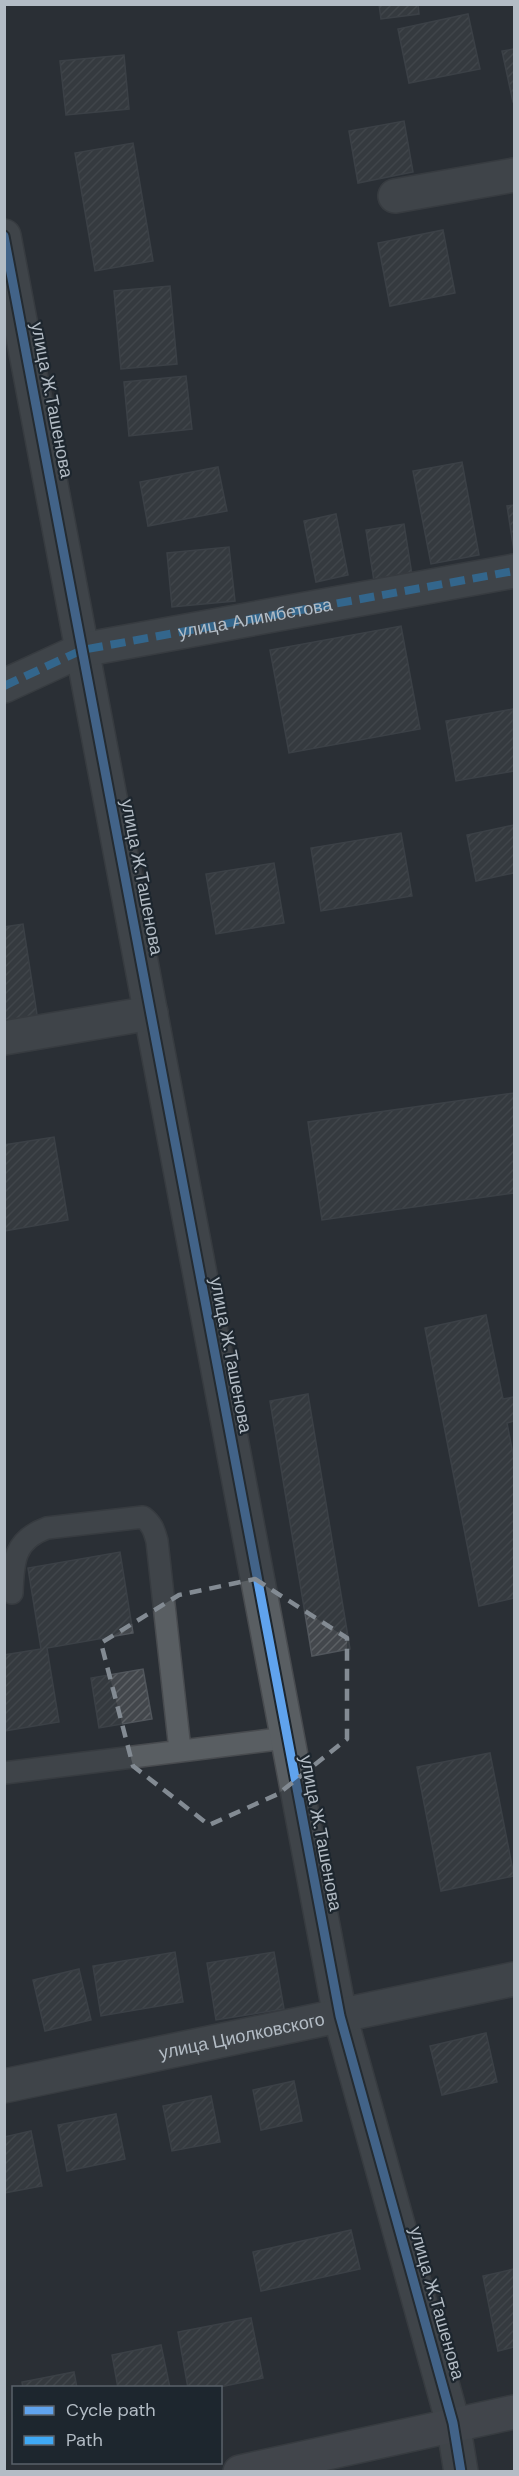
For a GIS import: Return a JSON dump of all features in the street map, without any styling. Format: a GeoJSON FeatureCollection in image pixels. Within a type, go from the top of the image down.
{"type":"FeatureCollection","features":[{"type":"Feature","properties":{"kind":"main road"},"geometry":{"type":"LineString","coordinates":[[240,2472],[453,2423],[514,2412]]}},
{"type":"Feature","properties":{"kind":"street"},"geometry":{"type":"LineString","coordinates":[[395,196],[514,175]]}},
{"type":"Feature","properties":{"kind":"street","name":"улица Ж.Ташенова"},"geometry":{"type":"LineString","coordinates":[[4,236],[12,320],[82,650],[340,2016],[453,2423],[461,2472]]}},
{"type":"Feature","properties":{"kind":"street","name":"улица Алимбетова"},"geometry":{"type":"LineString","coordinates":[[4,686],[82,650],[514,571]]}},
{"type":"Feature","properties":{"kind":"street"},"geometry":{"type":"LineString","coordinates":[[4,1038],[151,1013]]}},
{"type":"Feature","properties":{"kind":"street","name":"улица Циолковского"},"geometry":{"type":"LineString","coordinates":[[4,2086],[514,1979]]}},
{"type":"Feature","properties":{"kind":"lane"},"geometry":{"type":"LineString","coordinates":[[12,1593],[13,1562],[21,1546],[33,1533],[47,1528],[143,1517],[150,1522],[157,1541],[180,1750]]}},
{"type":"Feature","properties":{"kind":"lane"},"geometry":{"type":"LineString","coordinates":[[4,1773],[286,1738]]}},
{"type":"Feature","properties":{"kind":"highlighted area"},"geometry":{"type":"Polygon","coordinates":[[[255,1579],[347,1638],[347,1739],[278,1794],[209,1825],[133,1766],[101,1643],[179,1595],[255,1579]]]}},
{"type":"Feature","properties":{"kind":"building"},"geometry":{"type":"Polygon","coordinates":[[[379,4],[418,4],[419,14],[381,19],[379,4]]]}},
{"type":"Feature","properties":{"kind":"building"},"geometry":{"type":"Polygon","coordinates":[[[468,14],[480,69],[409,83],[398,29],[468,14]]]}},
{"type":"Feature","properties":{"kind":"building"},"geometry":{"type":"Polygon","coordinates":[[[514,49],[514,102],[513,102],[502,51],[514,49]]]}},
{"type":"Feature","properties":{"kind":"building"},"geometry":{"type":"Polygon","coordinates":[[[124,55],[129,109],[66,115],[60,61],[124,55]]]}},
{"type":"Feature","properties":{"kind":"building"},"geometry":{"type":"Polygon","coordinates":[[[404,121],[413,172],[358,183],[349,131],[404,121]]]}},
{"type":"Feature","properties":{"kind":"building"},"geometry":{"type":"Polygon","coordinates":[[[133,143],[153,261],[95,271],[75,153],[133,143]]]}},
{"type":"Feature","properties":{"kind":"building"},"geometry":{"type":"Polygon","coordinates":[[[443,230],[455,293],[390,306],[378,243],[443,230]]]}},
{"type":"Feature","properties":{"kind":"building"},"geometry":{"type":"Polygon","coordinates":[[[170,286],[177,364],[121,369],[114,291],[170,286]]]}},
{"type":"Feature","properties":{"kind":"building"},"geometry":{"type":"Polygon","coordinates":[[[186,376],[192,429],[129,436],[124,382],[186,376]]]}},
{"type":"Feature","properties":{"kind":"building"},"geometry":{"type":"Polygon","coordinates":[[[462,462],[479,555],[431,564],[413,471],[462,462]]]}},
{"type":"Feature","properties":{"kind":"building"},"geometry":{"type":"Polygon","coordinates":[[[218,467],[227,511],[148,526],[140,482],[218,467]]]}},
{"type":"Feature","properties":{"kind":"building"},"geometry":{"type":"Polygon","coordinates":[[[514,505],[514,551],[507,506],[514,505]]]}},
{"type":"Feature","properties":{"kind":"building"},"geometry":{"type":"Polygon","coordinates":[[[336,514],[348,575],[316,582],[304,521],[336,514]]]}},
{"type":"Feature","properties":{"kind":"building"},"geometry":{"type":"Polygon","coordinates":[[[404,524],[412,575],[374,581],[366,530],[404,524]]]}},
{"type":"Feature","properties":{"kind":"building"},"geometry":{"type":"Polygon","coordinates":[[[229,547],[235,601],[172,607],[167,553],[229,547]]]}},
{"type":"Feature","properties":{"kind":"building"},"geometry":{"type":"Polygon","coordinates":[[[401,626],[420,729],[289,753],[270,650],[401,626]]]}},
{"type":"Feature","properties":{"kind":"building"},"geometry":{"type":"Polygon","coordinates":[[[513,709],[514,771],[456,781],[446,721],[513,709]]]}},
{"type":"Feature","properties":{"kind":"building"},"geometry":{"type":"Polygon","coordinates":[[[514,825],[514,873],[476,881],[467,835],[514,825]]]}},
{"type":"Feature","properties":{"kind":"building"},"geometry":{"type":"Polygon","coordinates":[[[401,833],[412,896],[321,911],[311,848],[401,833]]]}},
{"type":"Feature","properties":{"kind":"building"},"geometry":{"type":"Polygon","coordinates":[[[274,863],[284,923],[216,934],[206,874],[274,863]]]}},
{"type":"Feature","properties":{"kind":"building"},"geometry":{"type":"Polygon","coordinates":[[[23,924],[38,1021],[4,1026],[4,927],[23,924]]]}},
{"type":"Feature","properties":{"kind":"building"},"geometry":{"type":"Polygon","coordinates":[[[514,1093],[514,1193],[322,1220],[308,1122],[514,1093]]]}},
{"type":"Feature","properties":{"kind":"building"},"geometry":{"type":"Polygon","coordinates":[[[54,1137],[68,1220],[4,1231],[4,1145],[54,1137]]]}},
{"type":"Feature","properties":{"kind":"building"},"geometry":{"type":"Polygon","coordinates":[[[486,1315],[503,1399],[514,1397],[514,1421],[507,1423],[514,1459],[514,1598],[479,1606],[425,1328],[486,1315]]]}},
{"type":"Feature","properties":{"kind":"building"},"geometry":{"type":"Polygon","coordinates":[[[308,1394],[350,1649],[312,1656],[270,1401],[308,1394]]]}},
{"type":"Feature","properties":{"kind":"building"},"geometry":{"type":"Polygon","coordinates":[[[120,1552],[133,1633],[47,1648],[59,1722],[4,1731],[4,1655],[41,1649],[28,1568],[120,1552]]]}},
{"type":"Feature","properties":{"kind":"building"},"geometry":{"type":"Polygon","coordinates":[[[143,1669],[152,1719],[99,1728],[91,1678],[143,1669]]]}},
{"type":"Feature","properties":{"kind":"building"},"geometry":{"type":"Polygon","coordinates":[[[490,1753],[514,1876],[441,1891],[417,1767],[490,1753]]]}},
{"type":"Feature","properties":{"kind":"building"},"geometry":{"type":"Polygon","coordinates":[[[175,1952],[183,2002],[101,2016],[93,1966],[175,1952]]]}},
{"type":"Feature","properties":{"kind":"building"},"geometry":{"type":"Polygon","coordinates":[[[274,1952],[284,2009],[216,2020],[207,1963],[274,1952]]]}},
{"type":"Feature","properties":{"kind":"building"},"geometry":{"type":"Polygon","coordinates":[[[79,1969],[91,2020],[45,2031],[33,1980],[79,1969]]]}},
{"type":"Feature","properties":{"kind":"building"},"geometry":{"type":"Polygon","coordinates":[[[486,2033],[497,2082],[442,2095],[430,2046],[486,2033]]]}},
{"type":"Feature","properties":{"kind":"building"},"geometry":{"type":"Polygon","coordinates":[[[294,2081],[302,2121],[261,2130],[253,2090],[294,2081]]]}},
{"type":"Feature","properties":{"kind":"building"},"geometry":{"type":"Polygon","coordinates":[[[211,2096],[220,2142],[172,2151],[163,2106],[211,2096]]]}},
{"type":"Feature","properties":{"kind":"building"},"geometry":{"type":"Polygon","coordinates":[[[116,2114],[125,2159],[67,2171],[58,2125],[116,2114]]]}},
{"type":"Feature","properties":{"kind":"building"},"geometry":{"type":"Polygon","coordinates":[[[31,2131],[42,2186],[4,2193],[4,2137],[31,2131]]]}},
{"type":"Feature","properties":{"kind":"building"},"geometry":{"type":"Polygon","coordinates":[[[351,2230],[360,2269],[261,2291],[253,2252],[351,2230]]]}},
{"type":"Feature","properties":{"kind":"building"},"geometry":{"type":"Polygon","coordinates":[[[514,2269],[514,2347],[498,2351],[483,2276],[514,2269]]]}},
{"type":"Feature","properties":{"kind":"building"},"geometry":{"type":"Polygon","coordinates":[[[251,2318],[263,2378],[222,2387],[188,2386],[178,2332],[251,2318]]]}},
{"type":"Feature","properties":{"kind":"building"},"geometry":{"type":"Polygon","coordinates":[[[161,2345],[170,2386],[118,2386],[112,2355],[161,2345]]]}},
{"type":"Feature","properties":{"kind":"building"},"geometry":{"type":"Polygon","coordinates":[[[74,2372],[77,2386],[23,2386],[22,2382],[74,2372]]]}},
{"type":"Feature","properties":{"kind":"marked path"},"geometry":{"type":"LineString","coordinates":[[4,686],[82,650],[514,571]]}},
{"type":"Feature","properties":{"kind":"cycle path"},"geometry":{"type":"LineString","coordinates":[[4,236],[340,2016],[453,2423],[461,2472]]}}]}
